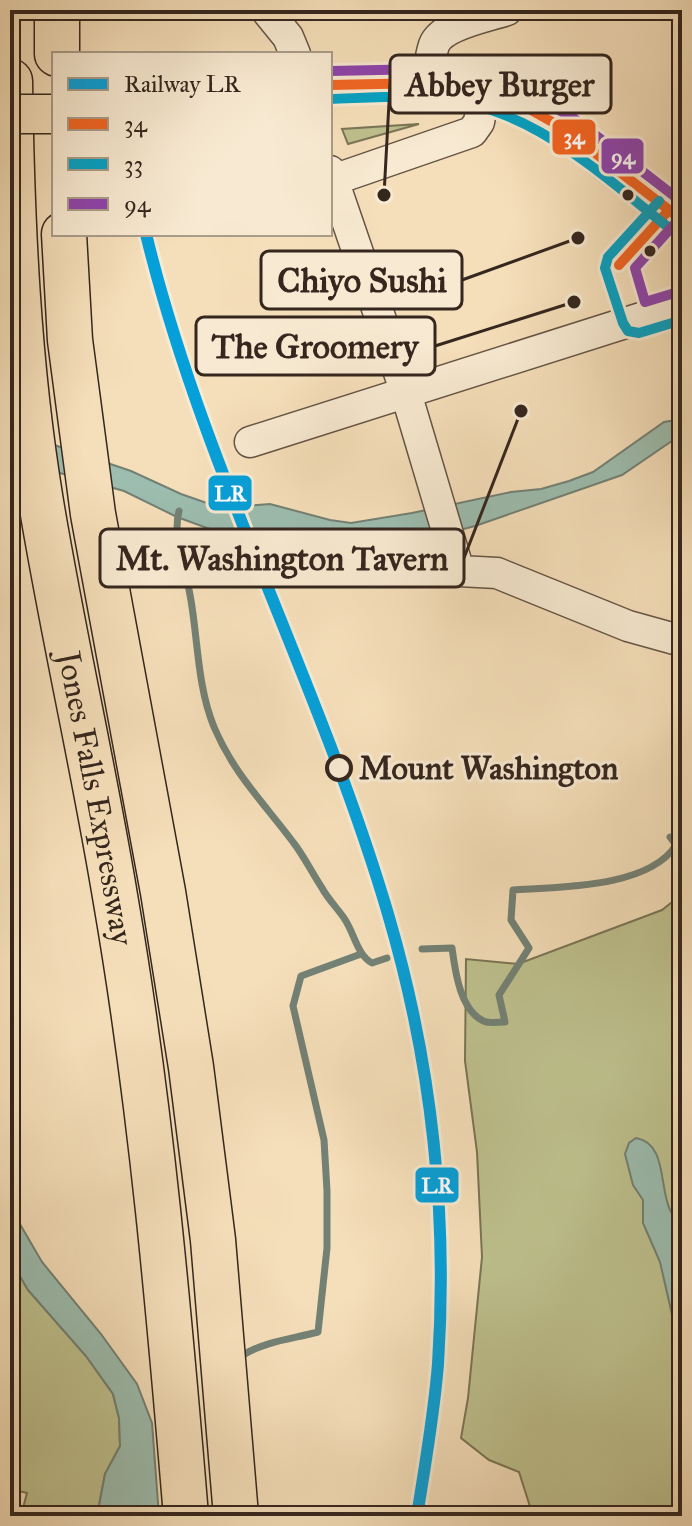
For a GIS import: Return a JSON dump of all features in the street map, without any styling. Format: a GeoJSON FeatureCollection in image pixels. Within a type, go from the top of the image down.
{"type":"FeatureCollection","features":[{"type":"Feature","properties":{"kind":"highway"},"geometry":{"type":"LineString","coordinates":[[57,10],[57,52]]}},
{"type":"Feature","properties":{"kind":"highway","name":"Jones Falls Expressway"},"geometry":{"type":"LineString","coordinates":[[10,81],[11,190],[28,407],[41,501],[116,902],[142,1075],[163,1247],[186,1516]]}},
{"type":"Feature","properties":{"kind":"highway","name":"Jones Falls Expressway"},"geometry":{"type":"LineString","coordinates":[[64,236],[70,340],[93,514],[163,892],[191,1067],[213,1240],[236,1516]]}},
{"type":"Feature","properties":{"kind":"main road"},"geometry":{"type":"LineString","coordinates":[[332,85],[426,83],[484,93],[522,105],[563,128],[682,220]]}},
{"type":"Feature","properties":{"kind":"main road"},"geometry":{"type":"LineString","coordinates":[[10,114],[52,114]]}},
{"type":"Feature","properties":{"kind":"street"},"geometry":{"type":"LineString","coordinates":[[266,10],[288,37],[294,52]]}},
{"type":"Feature","properties":{"kind":"street"},"geometry":{"type":"LineString","coordinates":[[426,83],[434,44],[440,34],[449,28],[507,10]]}},
{"type":"Feature","properties":{"kind":"street"},"geometry":{"type":"LineString","coordinates":[[484,93],[479,122],[472,132],[332,175],[406,393],[459,571],[497,573],[628,626],[682,641]]}},
{"type":"Feature","properties":{"kind":"street"},"geometry":{"type":"LineString","coordinates":[[250,442],[682,305]]}},
{"type":"Feature","properties":{"kind":"green space"},"geometry":{"type":"Polygon","coordinates":[[[419,124],[348,144],[342,129],[419,124]]]}},
{"type":"Feature","properties":{"kind":"green space"},"geometry":{"type":"Polygon","coordinates":[[[682,894],[682,1516],[533,1516],[519,1472],[489,1460],[461,1438],[482,1257],[477,1152],[465,1061],[466,959],[518,964],[662,910],[682,894]]]}},
{"type":"Feature","properties":{"kind":"green space"},"geometry":{"type":"Polygon","coordinates":[[[10,1259],[28,1290],[86,1356],[113,1394],[119,1418],[120,1446],[105,1474],[97,1516],[21,1516],[27,1493],[10,1489],[10,1259]]]}},
{"type":"Feature","properties":{"kind":"shaded area"},"geometry":{"type":"Polygon","coordinates":[[[682,419],[682,434],[622,475],[475,526],[418,541],[302,544],[229,536],[177,517],[124,491],[10,459],[10,430],[131,471],[221,508],[270,504],[351,523],[541,489],[569,481],[593,472],[664,422],[682,419]]]}},
{"type":"Feature","properties":{"kind":"shaded area"},"geometry":{"type":"Polygon","coordinates":[[[636,1138],[653,1148],[670,1210],[682,1225],[682,1328],[673,1319],[660,1262],[643,1223],[643,1200],[633,1185],[625,1154],[629,1143],[636,1138]]]}},
{"type":"Feature","properties":{"kind":"shaded area"},"geometry":{"type":"Polygon","coordinates":[[[10,1207],[42,1262],[137,1384],[152,1423],[159,1516],[97,1516],[105,1474],[120,1446],[119,1418],[113,1394],[86,1356],[28,1290],[10,1259],[10,1207]]]}},
{"type":"Feature","properties":{"kind":"waterway"},"geometry":{"type":"LineString","coordinates":[[179,511],[178,542],[190,595],[204,695],[214,727],[240,773],[297,847],[344,918],[363,955],[372,963],[387,958]]}},
{"type":"Feature","properties":{"kind":"waterway"},"geometry":{"type":"LineString","coordinates":[[422,949],[452,948],[460,990],[470,1010],[486,1022],[505,1022],[499,995],[529,948],[511,920],[513,890],[578,886],[625,877],[646,870],[663,859],[676,845],[670,837],[682,843]]}},
{"type":"Feature","properties":{"kind":"waterway"},"geometry":{"type":"LineString","coordinates":[[242,1361],[243,1355],[261,1346],[318,1332],[327,1248],[324,1140],[293,1006],[301,976],[361,954]]}},
{"type":"Feature","properties":{"kind":"rail line","name":"LR"},"geometry":{"type":"LineString","coordinates":[[147,236],[198,407],[330,743],[360,828],[388,914],[415,1025],[433,1137],[440,1250],[438,1364],[417,1516]]}},
{"type":"Feature","properties":{"kind":"transit line","name":"94"},"geometry":{"type":"LineString","coordinates":[[332,71],[427,69],[486,79],[526,92],[572,117],[682,202]]}},
{"type":"Feature","properties":{"kind":"transit line","name":"34"},"geometry":{"type":"LineString","coordinates":[[332,85],[426,83],[484,93],[522,105],[563,128],[682,220]]}},
{"type":"Feature","properties":{"kind":"transit line","name":"33"},"geometry":{"type":"LineString","coordinates":[[332,99],[423,97],[460,101],[495,111],[528,125],[558,143],[673,231]]}},
{"type":"Feature","properties":{"kind":"transit line","name":"33"},"geometry":{"type":"LineString","coordinates":[[659,201],[608,257],[605,268],[628,331],[639,333],[682,320]]}},
{"type":"Feature","properties":{"kind":"transit line","name":"34"},"geometry":{"type":"LineString","coordinates":[[619,265],[669,210]]}},
{"type":"Feature","properties":{"kind":"transit line","name":"94"},"geometry":{"type":"LineString","coordinates":[[678,292],[645,302],[635,268],[679,219]]}},
{"type":"Feature","properties":{"kind":"place","name":"Abbey Burger"},"geometry":{"type":"Point","coordinates":[384,195]}},
{"type":"Feature","properties":{"kind":"place","name":"Chiyo Sushi"},"geometry":{"type":"Point","coordinates":[578,238]}},
{"type":"Feature","properties":{"kind":"place","name":"The Groomery"},"geometry":{"type":"Point","coordinates":[574,302]}},
{"type":"Feature","properties":{"kind":"place","name":"Mt. Washington Tavern"},"geometry":{"type":"Point","coordinates":[521,411]}},
{"type":"Feature","properties":{"kind":"place","name":"Mount Washington"},"geometry":{"type":"Point","coordinates":[339,768]}}]}
